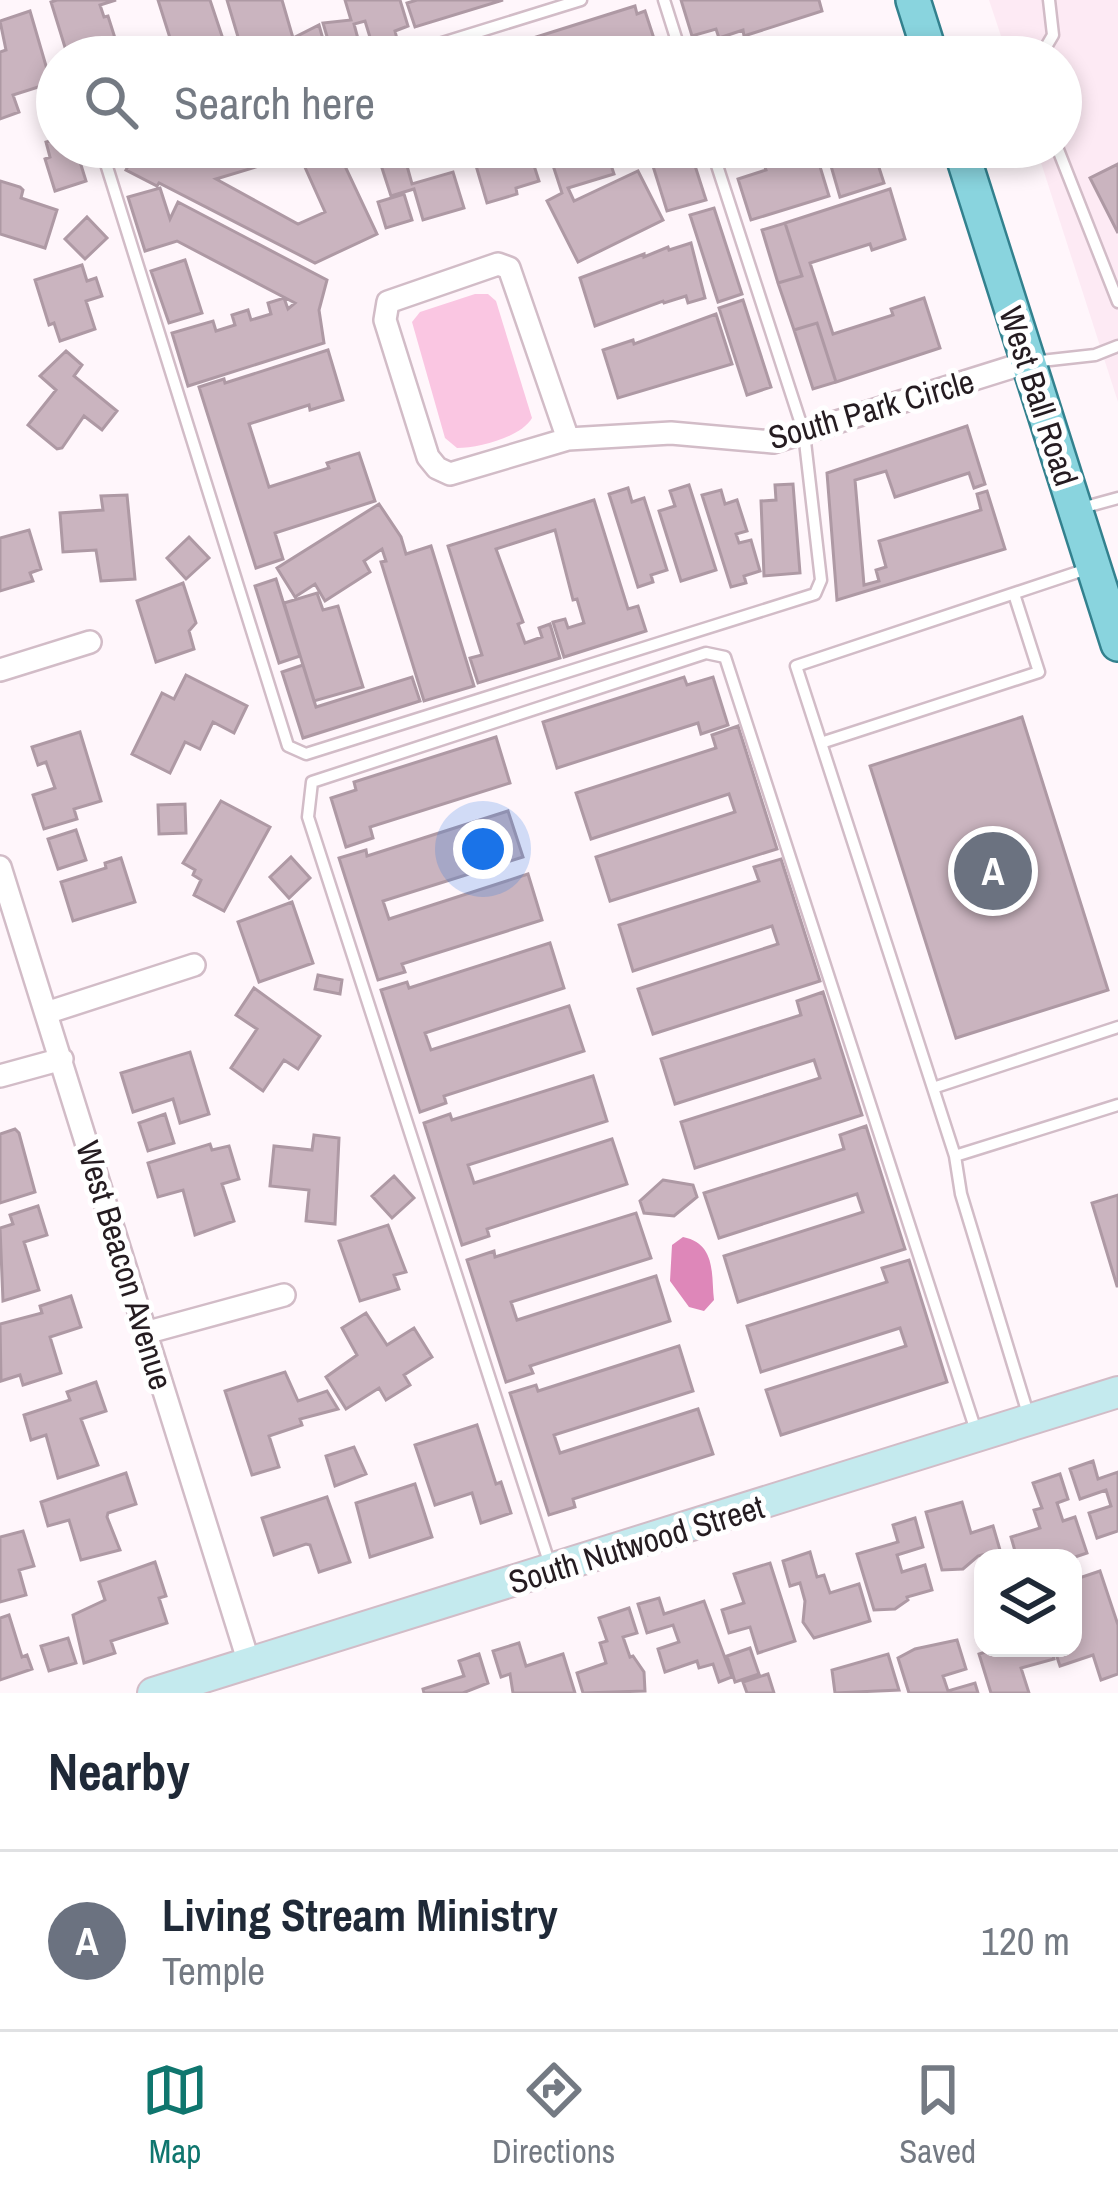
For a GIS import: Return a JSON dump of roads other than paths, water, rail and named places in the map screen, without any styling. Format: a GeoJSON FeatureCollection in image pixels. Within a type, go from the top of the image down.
{"type":"FeatureCollection","features":[{"type":"Feature","properties":{"kind":"main road"},"geometry":{"type":"LineString","coordinates":[[913,0],[925,36]]}},
{"type":"Feature","properties":{"kind":"main road","name":"West Ball Road"},"geometry":{"type":"LineString","coordinates":[[967,168],[1118,644]]}},
{"type":"Feature","properties":{"kind":"street","name":"South Park Circle"},"geometry":{"type":"LineString","coordinates":[[568,439],[509,268],[497,264],[388,302],[385,320],[428,457],[443,472],[458,474],[568,439],[671,433],[760,443],[804,434],[1028,362]]}},
{"type":"Feature","properties":{"kind":"street"},"geometry":{"type":"LineString","coordinates":[[0,670],[90,642]]}},
{"type":"Feature","properties":{"kind":"street","name":"West Beacon Avenue"},"geometry":{"type":"LineString","coordinates":[[0,867],[249,1663]]}},
{"type":"Feature","properties":{"kind":"street"},"geometry":{"type":"LineString","coordinates":[[46,1013],[194,965]]}},
{"type":"Feature","properties":{"kind":"street"},"geometry":{"type":"LineString","coordinates":[[0,1076],[62,1059]]}},
{"type":"Feature","properties":{"kind":"street"},"geometry":{"type":"LineString","coordinates":[[146,1333],[284,1295]]}},
{"type":"Feature","properties":{"kind":"street","name":"South Nutwood Street"},"geometry":{"type":"LineString","coordinates":[[153,1693],[219,1683],[249,1663],[1118,1392]]}},
{"type":"Feature","properties":{"kind":"lane"},"geometry":{"type":"LineString","coordinates":[[465,36],[581,0]]}},
{"type":"Feature","properties":{"kind":"lane"},"geometry":{"type":"LineString","coordinates":[[664,0],[675,36]]}},
{"type":"Feature","properties":{"kind":"lane"},"geometry":{"type":"LineString","coordinates":[[1049,0],[1052,36]]}},
{"type":"Feature","properties":{"kind":"lane"},"geometry":{"type":"LineString","coordinates":[[107,168],[287,746],[306,754],[815,594],[821,580],[804,434],[718,168]]}},
{"type":"Feature","properties":{"kind":"lane"},"geometry":{"type":"LineString","coordinates":[[1065,168],[1118,302]]}},
{"type":"Feature","properties":{"kind":"lane"},"geometry":{"type":"LineString","coordinates":[[1028,362],[1094,355],[1118,346]]}},
{"type":"Feature","properties":{"kind":"lane"},"geometry":{"type":"LineString","coordinates":[[1075,510],[1118,498]]}},
{"type":"Feature","properties":{"kind":"lane"},"geometry":{"type":"LineString","coordinates":[[1030,1420],[961,1194],[955,1156],[796,666],[1094,567]]}},
{"type":"Feature","properties":{"kind":"lane"},"geometry":{"type":"LineString","coordinates":[[821,743],[1039,672],[1014,594]]}},
{"type":"Feature","properties":{"kind":"lane"},"geometry":{"type":"LineString","coordinates":[[551,1570],[308,817],[312,782],[706,653],[725,657],[978,1437]]}},
{"type":"Feature","properties":{"kind":"lane"},"geometry":{"type":"LineString","coordinates":[[933,1088],[1118,1027]]}},
{"type":"Feature","properties":{"kind":"lane"},"geometry":{"type":"LineString","coordinates":[[955,1156],[1118,1105]]}},
{"type":"Feature","properties":{"kind":"place","name":"Living Stream Ministry"},"geometry":{"type":"Point","coordinates":[993,871]}}]}
